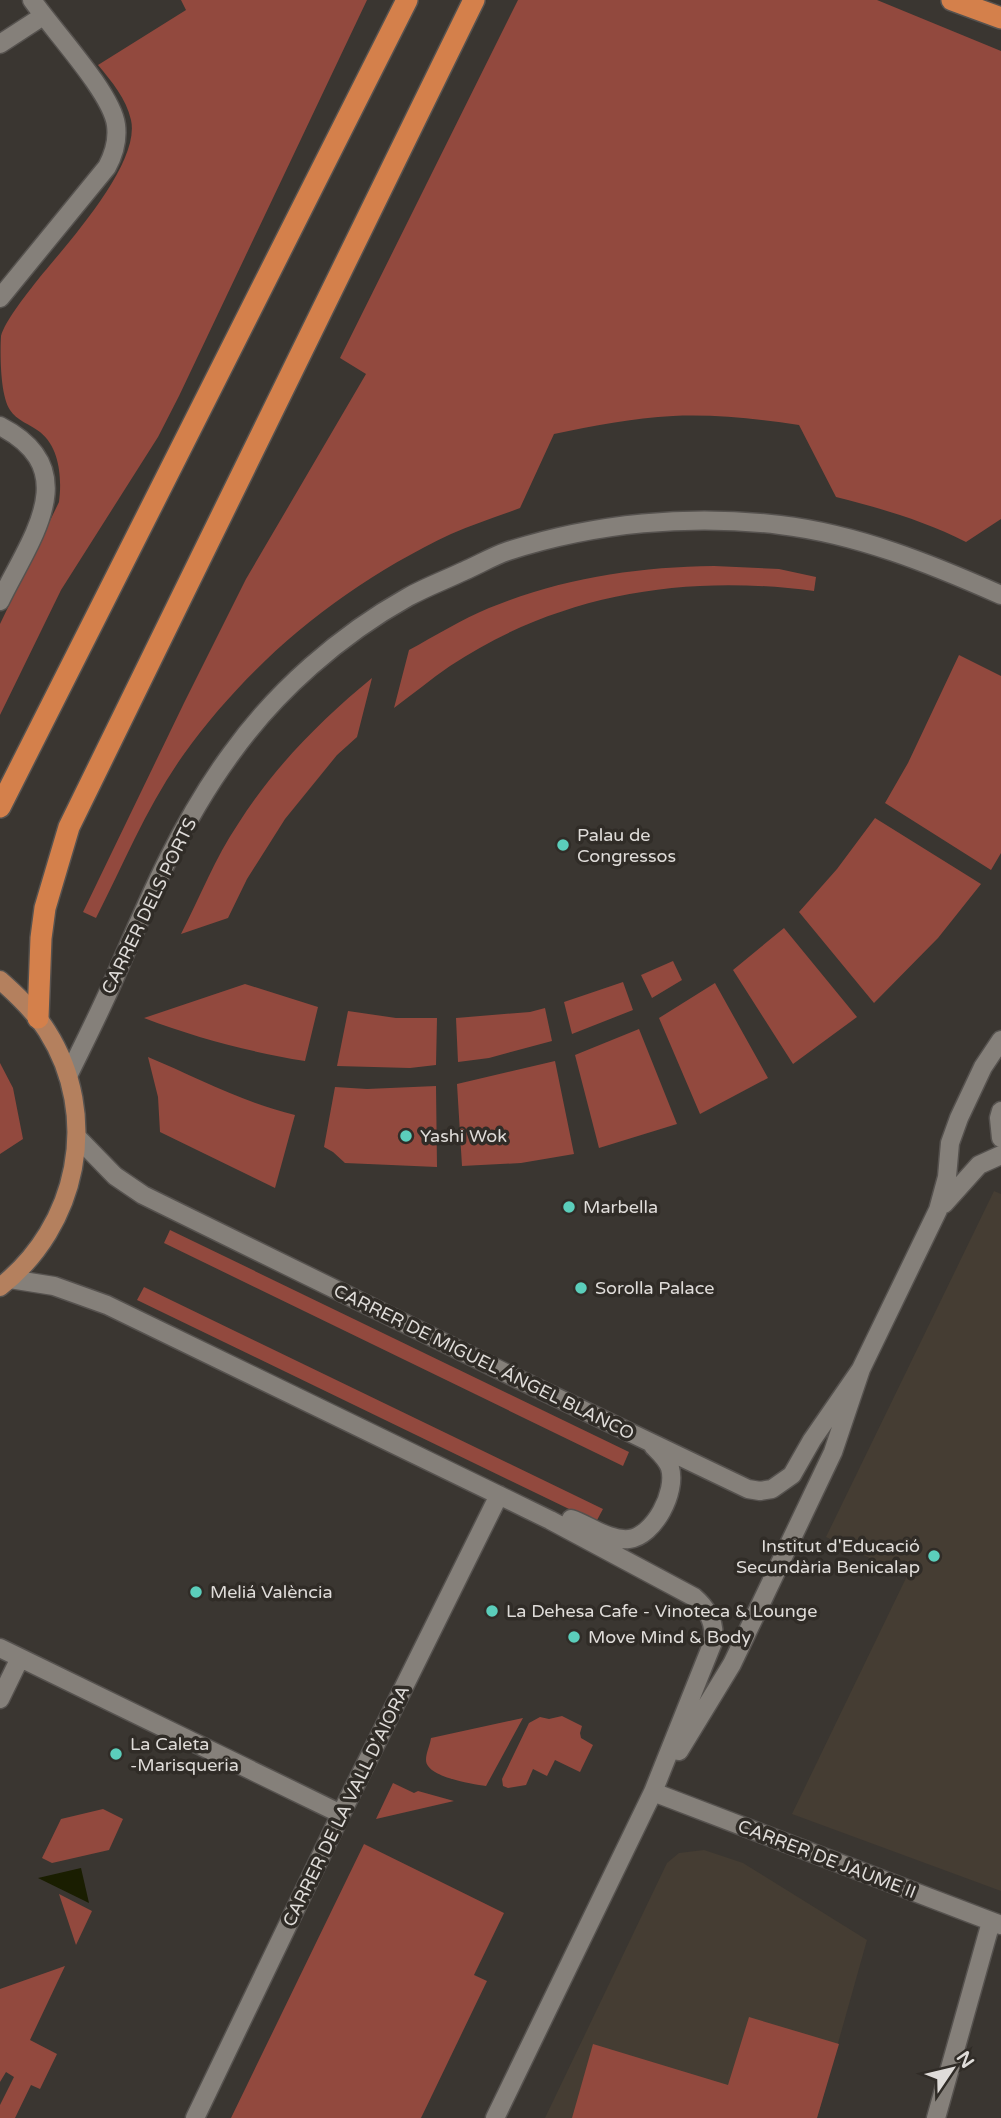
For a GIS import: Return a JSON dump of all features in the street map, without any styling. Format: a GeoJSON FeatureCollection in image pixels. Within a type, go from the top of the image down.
{"type":"FeatureCollection","features":[{"type":"Feature","properties":{"kind":"highway"},"geometry":{"type":"LineString","coordinates":[[0,807],[407,0]]}},
{"type":"Feature","properties":{"kind":"highway"},"geometry":{"type":"LineString","coordinates":[[38,1018],[45,908],[69,827],[474,0]]}},
{"type":"Feature","properties":{"kind":"highway"},"geometry":{"type":"LineString","coordinates":[[953,0],[1001,18]]}},
{"type":"Feature","properties":{"kind":"main road"},"geometry":{"type":"LineString","coordinates":[[0,980],[38,1018],[59,1053],[75,1101],[77,1137],[70,1186],[57,1220],[40,1247],[5,1283]]}},
{"type":"Feature","properties":{"kind":"street"},"geometry":{"type":"LineString","coordinates":[[0,298],[107,167],[114,154],[117,139],[116,124],[105,97],[32,0]]}},
{"type":"Feature","properties":{"kind":"street"},"geometry":{"type":"LineString","coordinates":[[0,44],[43,16]]}},
{"type":"Feature","properties":{"kind":"street"},"geometry":{"type":"LineString","coordinates":[[0,426],[21,436],[34,449],[44,467],[47,491],[43,513],[0,601]]}},
{"type":"Feature","properties":{"kind":"street","name":"CARRER DELS PORTS"},"geometry":{"type":"LineString","coordinates":[[68,1076],[156,883],[208,787],[232,752],[279,697],[325,655],[368,622],[409,596],[507,552],[544,542],[614,527],[663,521],[703,520],[780,525],[827,533],[897,552],[1001,595]]}},
{"type":"Feature","properties":{"kind":"street"},"geometry":{"type":"LineString","coordinates":[[653,1792],[732,1664],[833,1452],[861,1369],[938,1210],[945,1189],[950,1143],[955,1130],[983,1067],[1001,1040]]}},
{"type":"Feature","properties":{"kind":"street"},"geometry":{"type":"LineString","coordinates":[[1001,1111],[1001,1138]]}},
{"type":"Feature","properties":{"kind":"street","name":"CARRER DE MIGUEL ÁNGEL BLANCO"},"geometry":{"type":"LineString","coordinates":[[77,1137],[115,1176],[143,1195],[748,1489],[772,1489],[792,1475],[811,1440],[861,1369]]}},
{"type":"Feature","properties":{"kind":"street"},"geometry":{"type":"LineString","coordinates":[[938,1210],[979,1166],[1001,1155]]}},
{"type":"Feature","properties":{"kind":"street"},"geometry":{"type":"LineString","coordinates":[[5,1283],[54,1286],[92,1298],[550,1520],[694,1597],[704,1606],[715,1632],[713,1642],[653,1792],[495,2118]]}},
{"type":"Feature","properties":{"kind":"street"},"geometry":{"type":"LineString","coordinates":[[550,1520],[572,1519],[615,1537],[638,1537],[654,1524],[670,1485],[670,1470],[664,1457],[650,1443]]}},
{"type":"Feature","properties":{"kind":"street","name":"CARRER DE LA VALL D'AIORA"},"geometry":{"type":"LineString","coordinates":[[195,2118],[341,1814],[499,1496]]}},
{"type":"Feature","properties":{"kind":"street"},"geometry":{"type":"LineString","coordinates":[[0,1648],[341,1814]]}},
{"type":"Feature","properties":{"kind":"street"},"geometry":{"type":"LineString","coordinates":[[0,1699],[20,1658]]}},
{"type":"Feature","properties":{"kind":"street","name":"CARRER DE JAUME II"},"geometry":{"type":"LineString","coordinates":[[653,1792],[996,1923]]}},
{"type":"Feature","properties":{"kind":"street"},"geometry":{"type":"LineString","coordinates":[[936,2118],[996,1923]]}},
{"type":"Feature","properties":{"kind":"shaded area"},"geometry":{"type":"Polygon","coordinates":[[[181,0],[367,0],[158,437],[61,590],[0,715],[0,624],[59,502],[60,484],[58,464],[52,446],[40,432],[16,417],[7,403],[1,374],[1,336],[36,282],[81,228],[124,160],[131,138],[129,112],[122,97],[98,65],[186,10],[181,0]]]}},
{"type":"Feature","properties":{"kind":"shaded area"},"geometry":{"type":"Polygon","coordinates":[[[518,0],[877,0],[1001,51],[1001,519],[966,542],[902,516],[836,497],[799,425],[736,418],[673,416],[628,420],[554,434],[520,508],[451,534],[374,576],[303,627],[270,656],[211,719],[171,773],[96,918],[83,912],[246,579],[366,374],[340,358],[518,0]]]}},
{"type":"Feature","properties":{"kind":"shaded area"},"geometry":{"type":"Polygon","coordinates":[[[714,566],[779,569],[816,577],[814,591],[719,585],[672,588],[625,595],[580,606],[535,621],[492,641],[450,666],[394,708],[409,650],[479,612],[544,589],[600,576],[714,566]]]}},
{"type":"Feature","properties":{"kind":"shaded area"},"geometry":{"type":"Polygon","coordinates":[[[959,655],[1001,676],[1001,853],[991,870],[885,803],[908,763],[959,655]]]}},
{"type":"Feature","properties":{"kind":"shaded area"},"geometry":{"type":"Polygon","coordinates":[[[372,678],[357,737],[337,755],[285,819],[247,879],[228,918],[181,934],[222,850],[252,803],[299,745],[372,678]]]}},
{"type":"Feature","properties":{"kind":"shaded area"},"geometry":{"type":"Polygon","coordinates":[[[875,818],[981,884],[938,938],[874,1003],[799,912],[837,869],[875,818]]]}},
{"type":"Feature","properties":{"kind":"shaded area"},"geometry":{"type":"Polygon","coordinates":[[[784,928],[857,1017],[793,1064],[733,970],[784,928]]]}},
{"type":"Feature","properties":{"kind":"shaded area"},"geometry":{"type":"Polygon","coordinates":[[[673,961],[682,980],[652,998],[641,975],[673,961]]]}},
{"type":"Feature","properties":{"kind":"shaded area"},"geometry":{"type":"Polygon","coordinates":[[[623,982],[633,1010],[572,1034],[564,1002],[623,982]]]}},
{"type":"Feature","properties":{"kind":"shaded area"},"geometry":{"type":"Polygon","coordinates":[[[715,983],[768,1078],[700,1114],[659,1018],[715,983]]]}},
{"type":"Feature","properties":{"kind":"shaded area"},"geometry":{"type":"Polygon","coordinates":[[[245,984],[318,1007],[305,1061],[223,1044],[144,1018],[245,984]]]}},
{"type":"Feature","properties":{"kind":"shaded area"},"geometry":{"type":"Polygon","coordinates":[[[545,1008],[552,1041],[489,1058],[458,1062],[456,1018],[530,1012],[545,1008]]]}},
{"type":"Feature","properties":{"kind":"shaded area"},"geometry":{"type":"Polygon","coordinates":[[[348,1011],[396,1018],[437,1018],[436,1065],[410,1068],[337,1066],[348,1011]]]}},
{"type":"Feature","properties":{"kind":"shaded area"},"geometry":{"type":"Polygon","coordinates":[[[639,1029],[677,1124],[599,1148],[575,1055],[639,1029]]]}},
{"type":"Feature","properties":{"kind":"shaded area"},"geometry":{"type":"Polygon","coordinates":[[[148,1057],[239,1097],[295,1115],[275,1188],[160,1132],[158,1097],[148,1057]]]}},
{"type":"Feature","properties":{"kind":"shaded area"},"geometry":{"type":"Polygon","coordinates":[[[555,1061],[574,1154],[521,1163],[462,1166],[457,1084],[555,1061]]]}},
{"type":"Feature","properties":{"kind":"shaded area"},"geometry":{"type":"Polygon","coordinates":[[[0,1063],[13,1088],[23,1139],[0,1154],[0,1063]]]}},
{"type":"Feature","properties":{"kind":"shaded area"},"geometry":{"type":"Polygon","coordinates":[[[436,1086],[437,1167],[345,1163],[324,1147],[335,1087],[367,1089],[436,1086]]]}},
{"type":"Feature","properties":{"kind":"shaded area","name":"Institut d'Educació Secundària Benicalap"},"geometry":{"type":"Polygon","coordinates":[[[994,1191],[1001,1194],[1001,1891],[792,1814],[907,1576],[826,1537],[994,1191]]]}},
{"type":"Feature","properties":{"kind":"shaded area"},"geometry":{"type":"Polygon","coordinates":[[[170,1230],[629,1452],[623,1466],[164,1243],[170,1230]]]}},
{"type":"Feature","properties":{"kind":"shaded area"},"geometry":{"type":"Polygon","coordinates":[[[144,1287],[603,1509],[596,1522],[137,1300],[144,1287]]]}},
{"type":"Feature","properties":{"kind":"shaded area"},"geometry":{"type":"Polygon","coordinates":[[[562,1716],[582,1726],[581,1738],[593,1745],[580,1772],[555,1760],[547,1776],[533,1769],[526,1785],[508,1788],[503,1786],[502,1779],[529,1723],[540,1717],[549,1719],[562,1716]]]}},
{"type":"Feature","properties":{"kind":"shaded area"},"geometry":{"type":"Polygon","coordinates":[[[523,1718],[486,1786],[451,1779],[428,1766],[426,1757],[431,1738],[523,1718]]]}},
{"type":"Feature","properties":{"kind":"shaded area"},"geometry":{"type":"Polygon","coordinates":[[[393,1783],[414,1793],[418,1791],[454,1801],[376,1819],[393,1783]]]}},
{"type":"Feature","properties":{"kind":"shaded area"},"geometry":{"type":"Polygon","coordinates":[[[103,1809],[123,1819],[109,1850],[52,1863],[42,1858],[61,1819],[103,1809]]]}},
{"type":"Feature","properties":{"kind":"shaded area"},"geometry":{"type":"Polygon","coordinates":[[[364,1844],[504,1913],[474,1975],[487,1981],[421,2118],[231,2118],[364,1844]]]}},
{"type":"Feature","properties":{"kind":"shaded area"},"geometry":{"type":"Polygon","coordinates":[[[704,1850],[743,1863],[867,1940],[817,2118],[545,2118],[667,1863],[679,1853],[704,1850]]]}},
{"type":"Feature","properties":{"kind":"shaded area"},"geometry":{"type":"Polygon","coordinates":[[[81,1868],[89,1903],[38,1878],[81,1868]]]}},
{"type":"Feature","properties":{"kind":"shaded area"},"geometry":{"type":"Polygon","coordinates":[[[59,1894],[92,1911],[76,1945],[59,1894]]]}},
{"type":"Feature","properties":{"kind":"shaded area"},"geometry":{"type":"Polygon","coordinates":[[[65,1966],[30,2040],[57,2054],[40,2089],[31,2085],[15,2118],[0,2118],[0,2105],[14,2077],[6,2072],[0,2082],[0,1989],[65,1966]]]}},
{"type":"Feature","properties":{"kind":"shaded area"},"geometry":{"type":"Polygon","coordinates":[[[749,2017],[839,2044],[817,2118],[572,2118],[593,2044],[728,2085],[749,2017]]]}},
{"type":"Feature","properties":{"kind":"place","name":"Palau de Congressos"},"geometry":{"type":"Point","coordinates":[563,845]}},
{"type":"Feature","properties":{"kind":"place","name":"Yashi Wok"},"geometry":{"type":"Point","coordinates":[406,1136]}},
{"type":"Feature","properties":{"kind":"place","name":"Marbella"},"geometry":{"type":"Point","coordinates":[569,1207]}},
{"type":"Feature","properties":{"kind":"place","name":"Sorolla Palace"},"geometry":{"type":"Point","coordinates":[581,1288]}},
{"type":"Feature","properties":{"kind":"place","name":"Institut d'Educació Secundària Benicalap"},"geometry":{"type":"Point","coordinates":[934,1556]}},
{"type":"Feature","properties":{"kind":"place","name":"Meliá València"},"geometry":{"type":"Point","coordinates":[196,1592]}},
{"type":"Feature","properties":{"kind":"place","name":"La Dehesa Cafe - Vinoteca & Lounge"},"geometry":{"type":"Point","coordinates":[492,1611]}},
{"type":"Feature","properties":{"kind":"place","name":"Move Mind & Body"},"geometry":{"type":"Point","coordinates":[574,1637]}},
{"type":"Feature","properties":{"kind":"place","name":"La Caleta -Marisqueria"},"geometry":{"type":"Point","coordinates":[116,1754]}}]}
